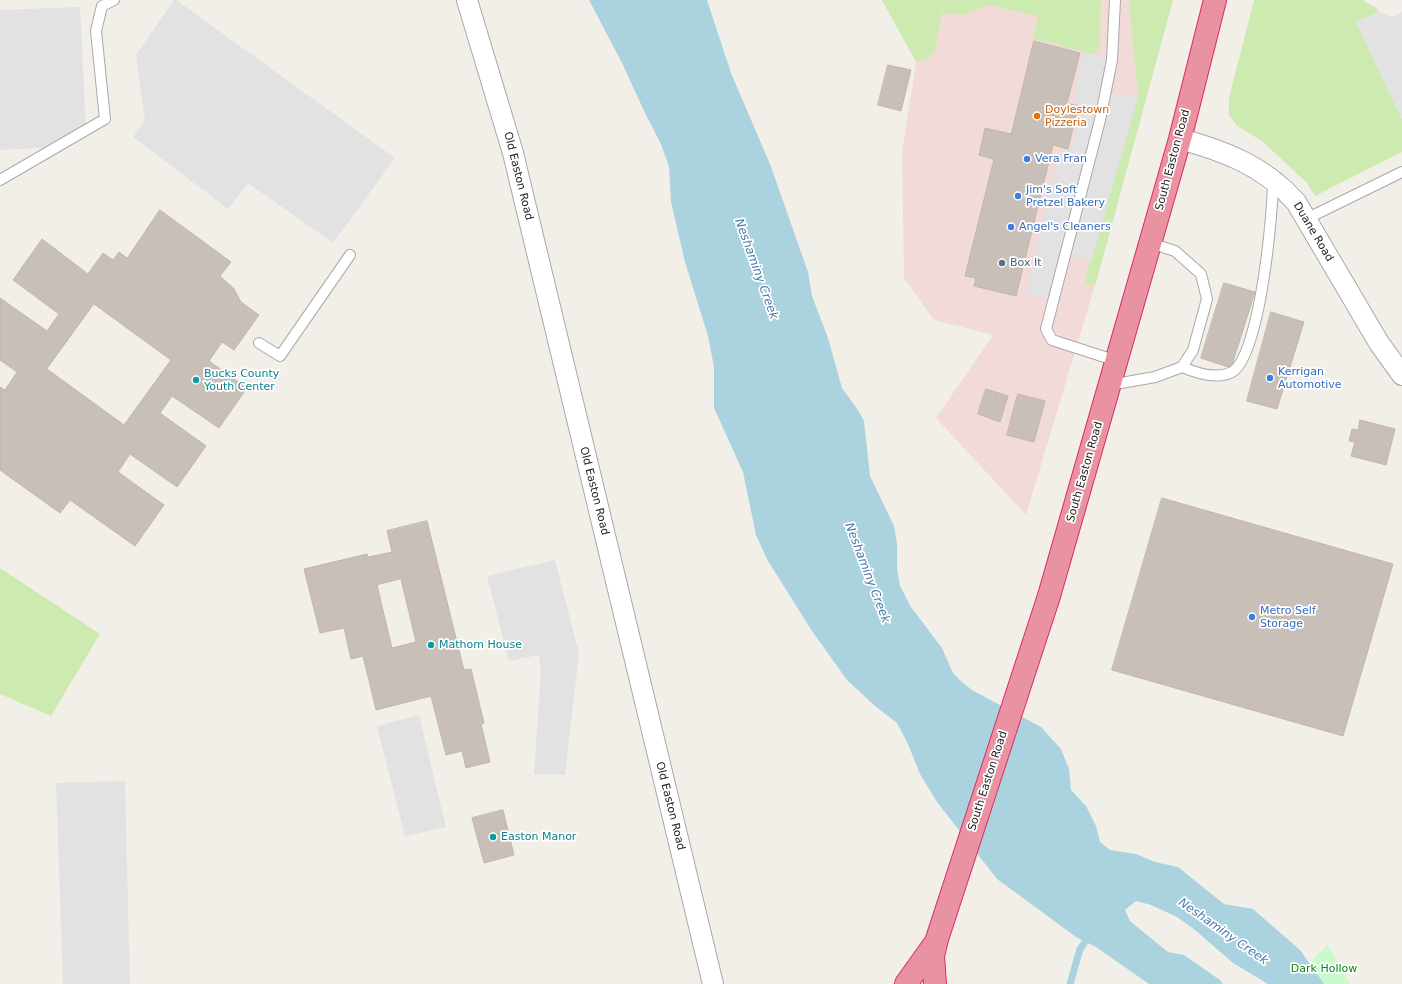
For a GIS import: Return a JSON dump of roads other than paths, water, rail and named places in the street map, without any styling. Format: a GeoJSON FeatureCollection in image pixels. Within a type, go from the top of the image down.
{"type":"FeatureCollection","features":[{"type":"Feature","properties":{"kind":"highway","name":"South Easton Road"},"geometry":{"type":"LineString","coordinates":[[935,984],[933,956],[937,939],[947,904],[1049,596],[1180,139],[1215,0]]}},
{"type":"Feature","properties":{"kind":"highway","name":"South Easton Road"},"geometry":{"type":"LineString","coordinates":[[906,984],[937,939]]}},
{"type":"Feature","properties":{"kind":"street","name":"Old Easton Road"},"geometry":{"type":"LineString","coordinates":[[467,0],[513,153],[713,984]]}},
{"type":"Feature","properties":{"kind":"street","name":"Duane Road"},"geometry":{"type":"LineString","coordinates":[[1180,139],[1216,149],[1253,167],[1280,184],[1296,202],[1379,343],[1402,375]]}},
{"type":"Feature","properties":{"kind":"lane"},"geometry":{"type":"LineString","coordinates":[[0,180],[105,119],[96,31],[102,6],[114,0]]}},
{"type":"Feature","properties":{"kind":"lane"},"geometry":{"type":"LineString","coordinates":[[1115,0],[1112,60],[1100,120],[1046,329],[1052,340],[1117,361]]}},
{"type":"Feature","properties":{"kind":"lane"},"geometry":{"type":"LineString","coordinates":[[1306,219],[1402,172]]}},
{"type":"Feature","properties":{"kind":"lane"},"geometry":{"type":"LineString","coordinates":[[1182,367],[1198,373],[1216,375],[1232,372],[1244,360],[1258,309],[1269,250],[1274,180]]}},
{"type":"Feature","properties":{"kind":"lane"},"geometry":{"type":"LineString","coordinates":[[1110,385],[1155,377],[1182,367],[1193,350],[1207,299],[1201,274],[1175,251],[1150,243]]}},
{"type":"Feature","properties":{"kind":"lane"},"geometry":{"type":"LineString","coordinates":[[259,343],[280,356],[350,255]]}},
{"type":"Feature","properties":{"kind":"water","name":"Neshaminy Creek"},"geometry":{"type":"Polygon","coordinates":[[[589,0],[707,0],[731,73],[770,164],[808,272],[812,296],[828,338],[842,388],[864,421],[870,476],[894,526],[897,544],[897,569],[900,586],[911,607],[942,648],[953,673],[972,690],[1041,727],[1061,749],[1069,769],[1071,790],[1086,806],[1096,826],[1100,842],[1110,850],[1136,854],[1155,862],[1178,867],[1224,904],[1253,909],[1300,950],[1324,984],[1268,984],[1233,963],[1195,930],[1177,917],[1151,905],[1136,901],[1125,910],[1130,921],[1168,952],[1184,955],[1220,980],[1223,984],[1149,984],[1096,947],[1076,937],[997,879],[937,802],[920,774],[908,744],[897,723],[875,706],[847,680],[812,631],[768,561],[756,535],[743,472],[714,408],[714,367],[708,336],[685,262],[671,202],[669,167],[661,144],[622,63],[589,0]]]}},
{"type":"Feature","properties":{"kind":"waterway"},"geometry":{"type":"LineString","coordinates":[[1070,984],[1080,949],[1090,935]]}},
{"type":"Feature","properties":{"kind":"place","name":"Doylestown Pizzeria"},"geometry":{"type":"Point","coordinates":[1037,116]}},
{"type":"Feature","properties":{"kind":"place","name":"Vera Fran"},"geometry":{"type":"Point","coordinates":[1027,159]}},
{"type":"Feature","properties":{"kind":"place","name":"Jim's Soft Pretzel Bakery"},"geometry":{"type":"Point","coordinates":[1018,196]}},
{"type":"Feature","properties":{"kind":"place","name":"Angel's Cleaners"},"geometry":{"type":"Point","coordinates":[1011,227]}},
{"type":"Feature","properties":{"kind":"place","name":"Box It"},"geometry":{"type":"Point","coordinates":[1002,263]}},
{"type":"Feature","properties":{"kind":"place","name":"Kerrigan Automotive"},"geometry":{"type":"Point","coordinates":[1270,378]}},
{"type":"Feature","properties":{"kind":"place","name":"Bucks County Youth Center"},"geometry":{"type":"Point","coordinates":[196,380]}},
{"type":"Feature","properties":{"kind":"place","name":"Metro Self Storage"},"geometry":{"type":"Point","coordinates":[1252,617]}},
{"type":"Feature","properties":{"kind":"place","name":"Mathom House"},"geometry":{"type":"Point","coordinates":[431,645]}},
{"type":"Feature","properties":{"kind":"place","name":"Easton Manor"},"geometry":{"type":"Point","coordinates":[493,837]}},
{"type":"Feature","properties":{"kind":"park label","name":"Dark Hollow"},"geometry":{"type":"Point","coordinates":[1324,969]}}]}
